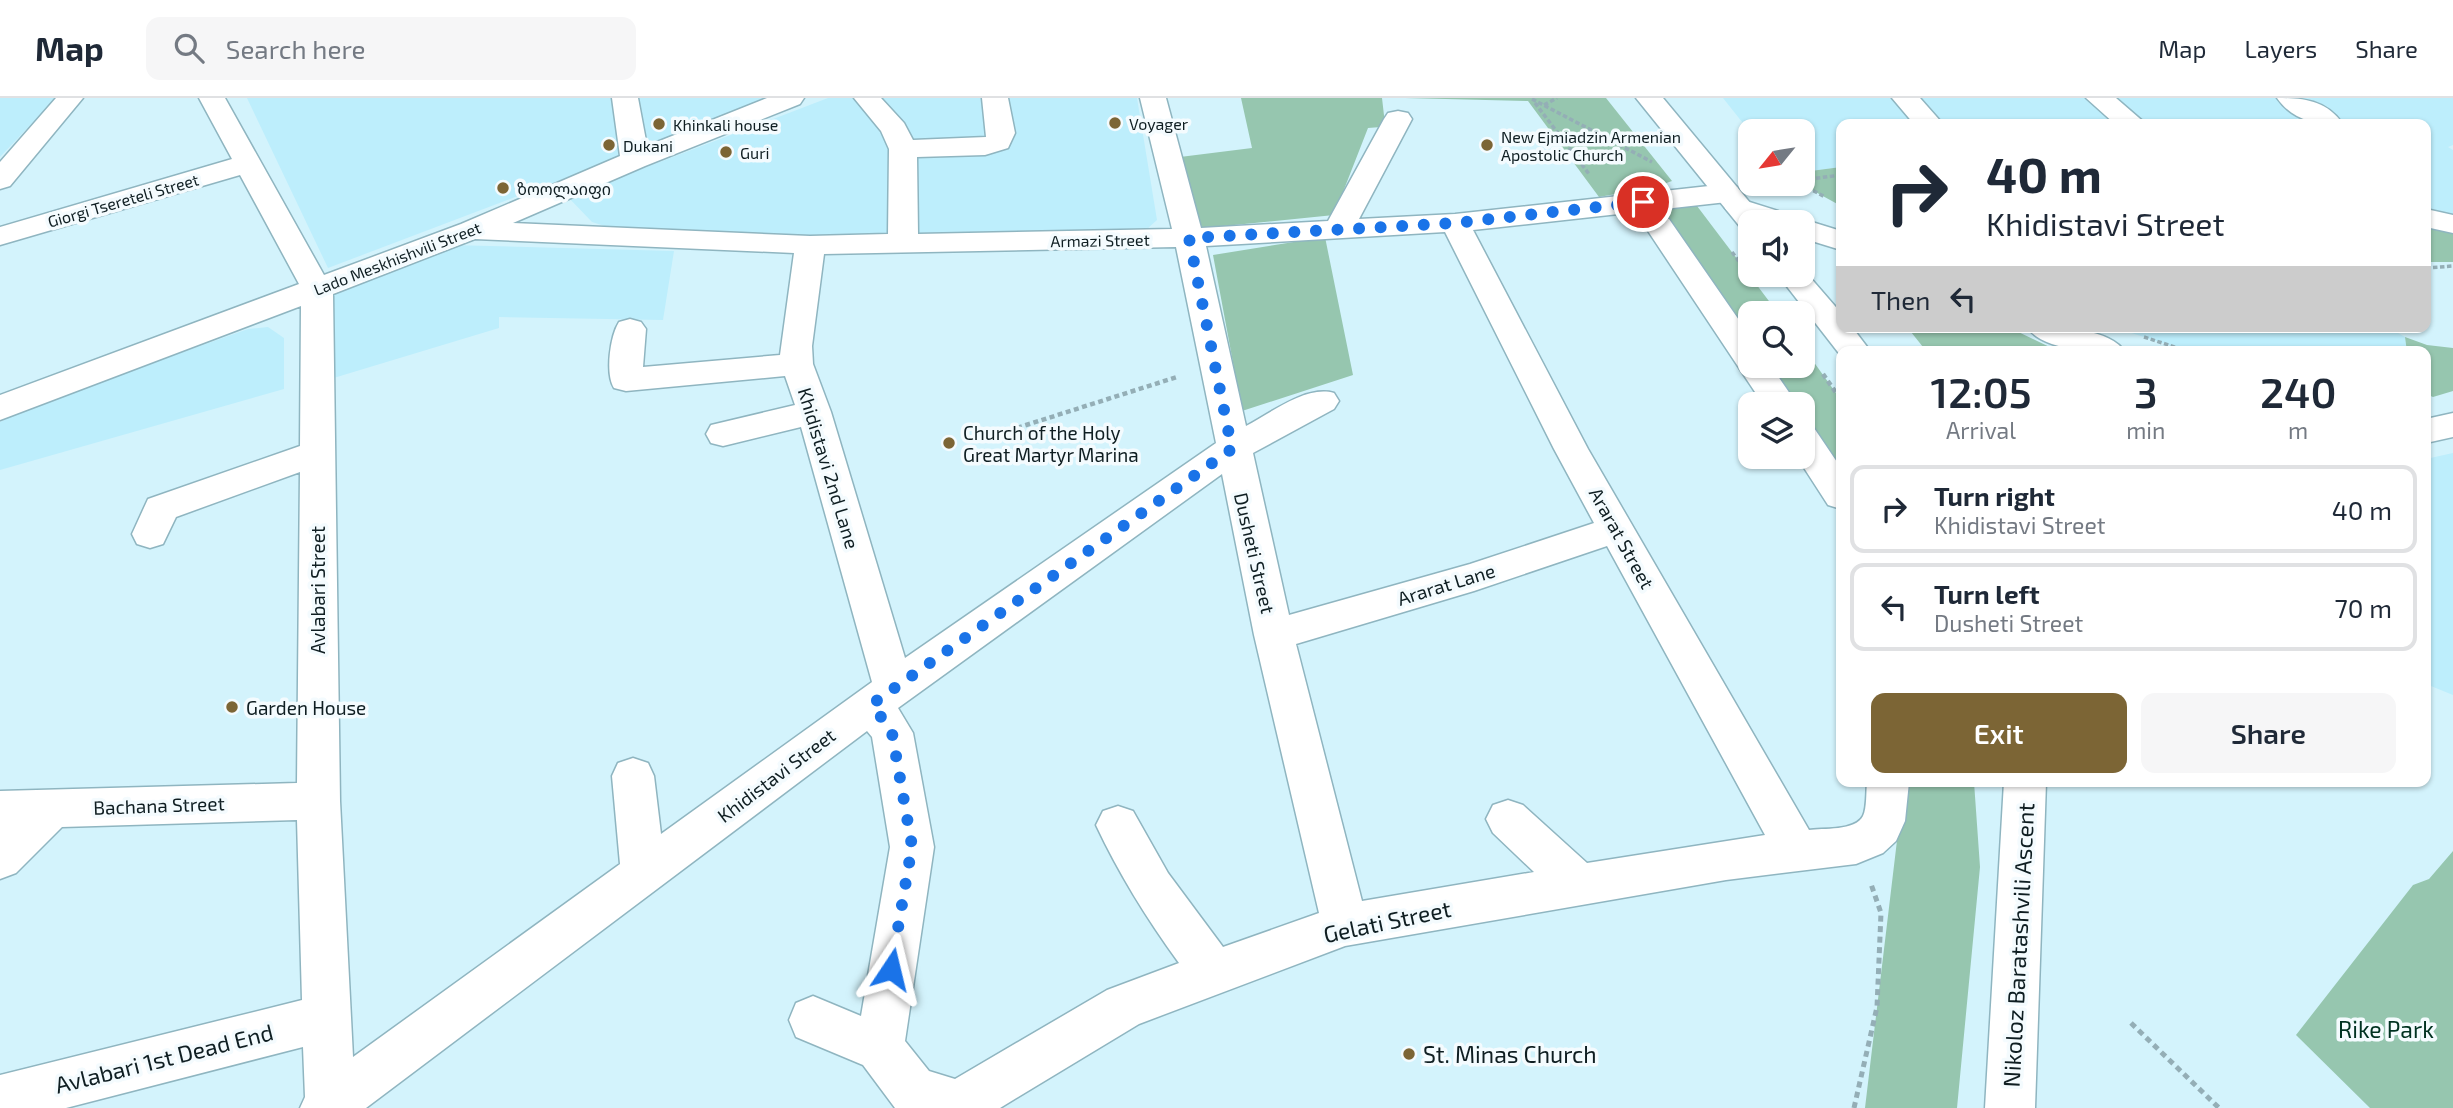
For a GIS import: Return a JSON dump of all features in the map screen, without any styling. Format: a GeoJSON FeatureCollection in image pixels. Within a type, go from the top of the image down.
{"type":"FeatureCollection","features":[{"type":"Feature","properties":{"kind":"street"},"geometry":{"type":"LineString","coordinates":[[0,180],[70,98]]}},
{"type":"Feature","properties":{"kind":"street","name":"Avlabari Street"},"geometry":{"type":"LineString","coordinates":[[212,98],[317,289],[318,801],[328,1107]]}},
{"type":"Feature","properties":{"kind":"street"},"geometry":{"type":"LineString","coordinates":[[625,98],[635,160]]}},
{"type":"Feature","properties":{"kind":"street","name":"Lado Meskhishvili Street"},"geometry":{"type":"LineString","coordinates":[[0,408],[472,230],[635,160],[791,98]]}},
{"type":"Feature","properties":{"kind":"street"},"geometry":{"type":"LineString","coordinates":[[867,98],[894,129],[903,149],[903,245]]}},
{"type":"Feature","properties":{"kind":"street"},"geometry":{"type":"LineString","coordinates":[[903,149],[985,147],[998,142],[1001,133],[995,98]]}},
{"type":"Feature","properties":{"kind":"street","name":"Dusheti Street"},"geometry":{"type":"LineString","coordinates":[[1153,98],[1189,238],[1214,365],[1274,635],[1345,925]]}},
{"type":"Feature","properties":{"kind":"street"},"geometry":{"type":"LineString","coordinates":[[1648,98],[1739,208]]}},
{"type":"Feature","properties":{"kind":"street"},"geometry":{"type":"LineString","coordinates":[[1905,98],[1924,119]]}},
{"type":"Feature","properties":{"kind":"street"},"geometry":{"type":"LineString","coordinates":[[2099,98],[2126,119]]}},
{"type":"Feature","properties":{"kind":"street"},"geometry":{"type":"LineString","coordinates":[[2290,98],[2322,119]]}},
{"type":"Feature","properties":{"kind":"street"},"geometry":{"type":"LineString","coordinates":[[1338,231],[1398,119]]}},
{"type":"Feature","properties":{"kind":"street","name":"Giorgi Tsereteli Street"},"geometry":{"type":"LineString","coordinates":[[0,236],[246,164]]}},
{"type":"Feature","properties":{"kind":"street","name":"Armazi Street"},"geometry":{"type":"LineString","coordinates":[[472,230],[810,245],[903,245],[1189,238],[1338,231],[1455,223],[1613,205],[1739,208]]}},
{"type":"Feature","properties":{"kind":"street"},"geometry":{"type":"LineString","coordinates":[[2431,219],[2453,224]]}},
{"type":"Feature","properties":{"kind":"street","name":"Ararat Street"},"geometry":{"type":"LineString","coordinates":[[1455,223],[1571,449],[1796,849]]}},
{"type":"Feature","properties":{"kind":"street"},"geometry":{"type":"LineString","coordinates":[[1659,225],[1738,342]]}},
{"type":"Feature","properties":{"kind":"street"},"geometry":{"type":"LineString","coordinates":[[1815,232],[1836,239]]}},
{"type":"Feature","properties":{"kind":"street","name":"Khidistavi 2nd Lane"},"geometry":{"type":"LineString","coordinates":[[810,245],[796,346],[797,364],[814,412],[892,733],[912,846],[880,1048]]}},
{"type":"Feature","properties":{"kind":"street"},"geometry":{"type":"LineString","coordinates":[[1803,287],[1836,329]]}},
{"type":"Feature","properties":{"kind":"street"},"geometry":{"type":"LineString","coordinates":[[630,329],[626,380],[797,364]]}},
{"type":"Feature","properties":{"kind":"street"},"geometry":{"type":"LineString","coordinates":[[2059,333],[2093,346]]}},
{"type":"Feature","properties":{"kind":"street","name":"Khidistavi Street"},"geometry":{"type":"LineString","coordinates":[[328,1107],[883,696],[1232,449],[1322,401]]}},
{"type":"Feature","properties":{"kind":"street"},"geometry":{"type":"LineString","coordinates":[[723,434],[814,412]]}},
{"type":"Feature","properties":{"kind":"street"},"geometry":{"type":"LineString","coordinates":[[2431,429],[2453,425]]}},
{"type":"Feature","properties":{"kind":"street"},"geometry":{"type":"LineString","coordinates":[[150,534],[161,508],[317,453]]}},
{"type":"Feature","properties":{"kind":"street"},"geometry":{"type":"LineString","coordinates":[[1815,457],[1836,488]]}},
{"type":"Feature","properties":{"kind":"street","name":"Ararat Lane"},"geometry":{"type":"LineString","coordinates":[[1274,635],[1474,577],[1617,529]]}},
{"type":"Feature","properties":{"kind":"street"},"geometry":{"type":"LineString","coordinates":[[633,776],[643,875]]}},
{"type":"Feature","properties":{"kind":"street"},"geometry":{"type":"LineString","coordinates":[[1856,844],[1872,838],[1882,828],[1887,787]]}},
{"type":"Feature","properties":{"kind":"street","name":"Nikoloz Baratashvili Ascent"},"geometry":{"type":"LineString","coordinates":[[2010,1108],[2025,787]]}},
{"type":"Feature","properties":{"kind":"street","name":"Bachana Street"},"geometry":{"type":"LineString","coordinates":[[0,810],[318,801]]}},
{"type":"Feature","properties":{"kind":"street"},"geometry":{"type":"LineString","coordinates":[[0,859],[53,808]]}},
{"type":"Feature","properties":{"kind":"street"},"geometry":{"type":"LineString","coordinates":[[1507,820],[1579,885]]}},
{"type":"Feature","properties":{"kind":"street"},"geometry":{"type":"LineString","coordinates":[[1118,825],[1152,888],[1213,972]]}},
{"type":"Feature","properties":{"kind":"street","name":"Gelati Street"},"geometry":{"type":"LineString","coordinates":[[956,1106],[1124,1006],[1345,925],[1796,849],[1856,844]]}},
{"type":"Feature","properties":{"kind":"street","name":"Avlabari 1st Dead End"},"geometry":{"type":"LineString","coordinates":[[0,1100],[327,1017]]}},
{"type":"Feature","properties":{"kind":"street"},"geometry":{"type":"LineString","coordinates":[[813,1020],[880,1048],[914,1091],[956,1106]]}},
{"type":"Feature","properties":{"kind":"path"},"geometry":{"type":"LineString","coordinates":[[1544,106],[1558,98]]}},
{"type":"Feature","properties":{"kind":"path"},"geometry":{"type":"LineString","coordinates":[[1531,99],[1660,167],[1646,169]]}},
{"type":"Feature","properties":{"kind":"path"},"geometry":{"type":"LineString","coordinates":[[1531,99],[1613,205]]}},
{"type":"Feature","properties":{"kind":"path"},"geometry":{"type":"LineString","coordinates":[[1815,178],[1836,176]]}},
{"type":"Feature","properties":{"kind":"path"},"geometry":{"type":"LineString","coordinates":[[2431,268],[2453,267]]}},
{"type":"Feature","properties":{"kind":"path"},"geometry":{"type":"LineString","coordinates":[[2139,335],[2172,346]]}},
{"type":"Feature","properties":{"kind":"path"},"geometry":{"type":"LineString","coordinates":[[1001,433],[1214,365]]}},
{"type":"Feature","properties":{"kind":"path"},"geometry":{"type":"LineString","coordinates":[[1854,1108],[1877,1007],[1881,914],[1856,844]]}},
{"type":"Feature","properties":{"kind":"path"},"geometry":{"type":"LineString","coordinates":[[2131,1023],[2219,1108]]}},
{"type":"Feature","properties":{"kind":"shaded area"},"geometry":{"type":"Polygon","coordinates":[[[0,98],[56,98],[0,157],[0,98]]]}},
{"type":"Feature","properties":{"kind":"shaded area"},"geometry":{"type":"Polygon","coordinates":[[[247,98],[776,98],[328,268],[247,98]]]}},
{"type":"Feature","properties":{"kind":"shaded area"},"geometry":{"type":"Polygon","coordinates":[[[828,98],[1137,98],[1157,220],[1147,229],[1051,237],[814,239],[627,233],[592,222],[568,197],[828,98]]]}},
{"type":"Feature","properties":{"kind":"shaded area"},"geometry":{"type":"Polygon","coordinates":[[[1723,98],[1894,98],[1915,119],[1836,119],[1836,168],[1815,170],[1815,119],[1740,119],[1723,98]]]}},
{"type":"Feature","properties":{"kind":"shaded area"},"geometry":{"type":"Polygon","coordinates":[[[1916,98],[2090,98],[2117,119],[1938,119],[1916,98]]]}},
{"type":"Feature","properties":{"kind":"shaded area"},"geometry":{"type":"Polygon","coordinates":[[[2113,98],[2277,98],[2308,119],[2140,119],[2113,98]]]}},
{"type":"Feature","properties":{"kind":"shaded area"},"geometry":{"type":"Polygon","coordinates":[[[2299,98],[2453,98],[2453,145],[2448,147],[2453,150],[2453,220],[2431,215],[2431,119],[2331,119],[2299,98]]]}},
{"type":"Feature","properties":{"kind":"shaded area"},"geometry":{"type":"Polygon","coordinates":[[[450,245],[674,251],[663,320],[499,317],[499,328],[327,380],[324,291],[450,245]]]}},
{"type":"Feature","properties":{"kind":"shaded area"},"geometry":{"type":"Polygon","coordinates":[[[268,327],[284,338],[284,389],[0,470],[0,422],[50,399],[248,329],[268,327]]]}},
{"type":"Feature","properties":{"kind":"shaded area"},"geometry":{"type":"Polygon","coordinates":[[[2131,333],[2398,333],[2405,337],[2406,346],[2172,346],[2131,333]]]}},
{"type":"Feature","properties":{"kind":"shaded area"},"geometry":{"type":"Polygon","coordinates":[[[2453,453],[2453,695],[2431,686],[2431,458],[2453,453]]]}},
{"type":"Feature","properties":{"kind":"green space"},"geometry":{"type":"Polygon","coordinates":[[[1241,98],[1382,98],[1385,124],[1368,128],[1334,215],[1194,229],[1180,157],[1252,148],[1241,98]]]}},
{"type":"Feature","properties":{"kind":"green space"},"geometry":{"type":"Polygon","coordinates":[[[1405,98],[1606,98],[1672,181],[1655,187],[1599,197],[1528,101],[1405,98]]]}},
{"type":"Feature","properties":{"kind":"green space"},"geometry":{"type":"Polygon","coordinates":[[[1836,168],[1836,203],[1815,192],[1815,170],[1836,168]]]}},
{"type":"Feature","properties":{"kind":"green space"},"geometry":{"type":"Polygon","coordinates":[[[1694,202],[1738,260],[1738,287],[1758,287],[1769,301],[1738,301],[1738,329],[1658,206],[1694,202]]]}},
{"type":"Feature","properties":{"kind":"green space"},"geometry":{"type":"Polygon","coordinates":[[[2431,225],[2453,231],[2453,262],[2431,262],[2431,225]]]}},
{"type":"Feature","properties":{"kind":"green space"},"geometry":{"type":"Polygon","coordinates":[[[1325,237],[1353,375],[1242,411],[1213,255],[1325,237]]]}},
{"type":"Feature","properties":{"kind":"green space"},"geometry":{"type":"Polygon","coordinates":[[[1912,333],[2020,333],[2048,346],[1922,346],[1912,333]]]}},
{"type":"Feature","properties":{"kind":"green space"},"geometry":{"type":"Polygon","coordinates":[[[2405,337],[2427,345],[2453,348],[2453,391],[2431,396],[2431,346],[2406,346],[2405,337]]]}},
{"type":"Feature","properties":{"kind":"green space"},"geometry":{"type":"Polygon","coordinates":[[[1815,364],[1836,393],[1836,480],[1815,447],[1815,392],[1779,392],[1770,378],[1815,378],[1815,364]]]}},
{"type":"Feature","properties":{"kind":"green space"},"geometry":{"type":"Polygon","coordinates":[[[1903,787],[1974,787],[1980,867],[1957,1108],[1865,1108],[1903,787]]]}},
{"type":"Feature","properties":{"kind":"green space","name":"Rike Park"},"geometry":{"type":"Polygon","coordinates":[[[2453,851],[2453,1108],[2370,1108],[2296,1035],[2413,885],[2429,879],[2453,851]]]}},
{"type":"Feature","properties":{"kind":"place","name":"Voyager"},"geometry":{"type":"Point","coordinates":[1115,123]}},
{"type":"Feature","properties":{"kind":"place","name":"Khinkali house"},"geometry":{"type":"Point","coordinates":[659,124]}},
{"type":"Feature","properties":{"kind":"place","name":"Dukani"},"geometry":{"type":"Point","coordinates":[609,145]}},
{"type":"Feature","properties":{"kind":"place","name":"New Ejmiadzin Armenian Apostolic Church"},"geometry":{"type":"Point","coordinates":[1487,145]}},
{"type":"Feature","properties":{"kind":"place","name":"Guri"},"geometry":{"type":"Point","coordinates":[726,152]}},
{"type":"Feature","properties":{"kind":"place","name":"ზოოლაიფი"},"geometry":{"type":"Point","coordinates":[503,188]}},
{"type":"Feature","properties":{"kind":"place","name":"Church of the Holy Great Martyr Marina"},"geometry":{"type":"Point","coordinates":[949,443]}},
{"type":"Feature","properties":{"kind":"place","name":"Garden House"},"geometry":{"type":"Point","coordinates":[232,707]}},
{"type":"Feature","properties":{"kind":"place","name":"St. Minas Church"},"geometry":{"type":"Point","coordinates":[1409,1054]}},
{"type":"Feature","properties":{"kind":"route"},"geometry":{"type":"LineString","coordinates":[[891,969],[912,846],[892,733],[872,704],[1232,449],[1189,238],[1455,223],[1643,202]]}}]}
